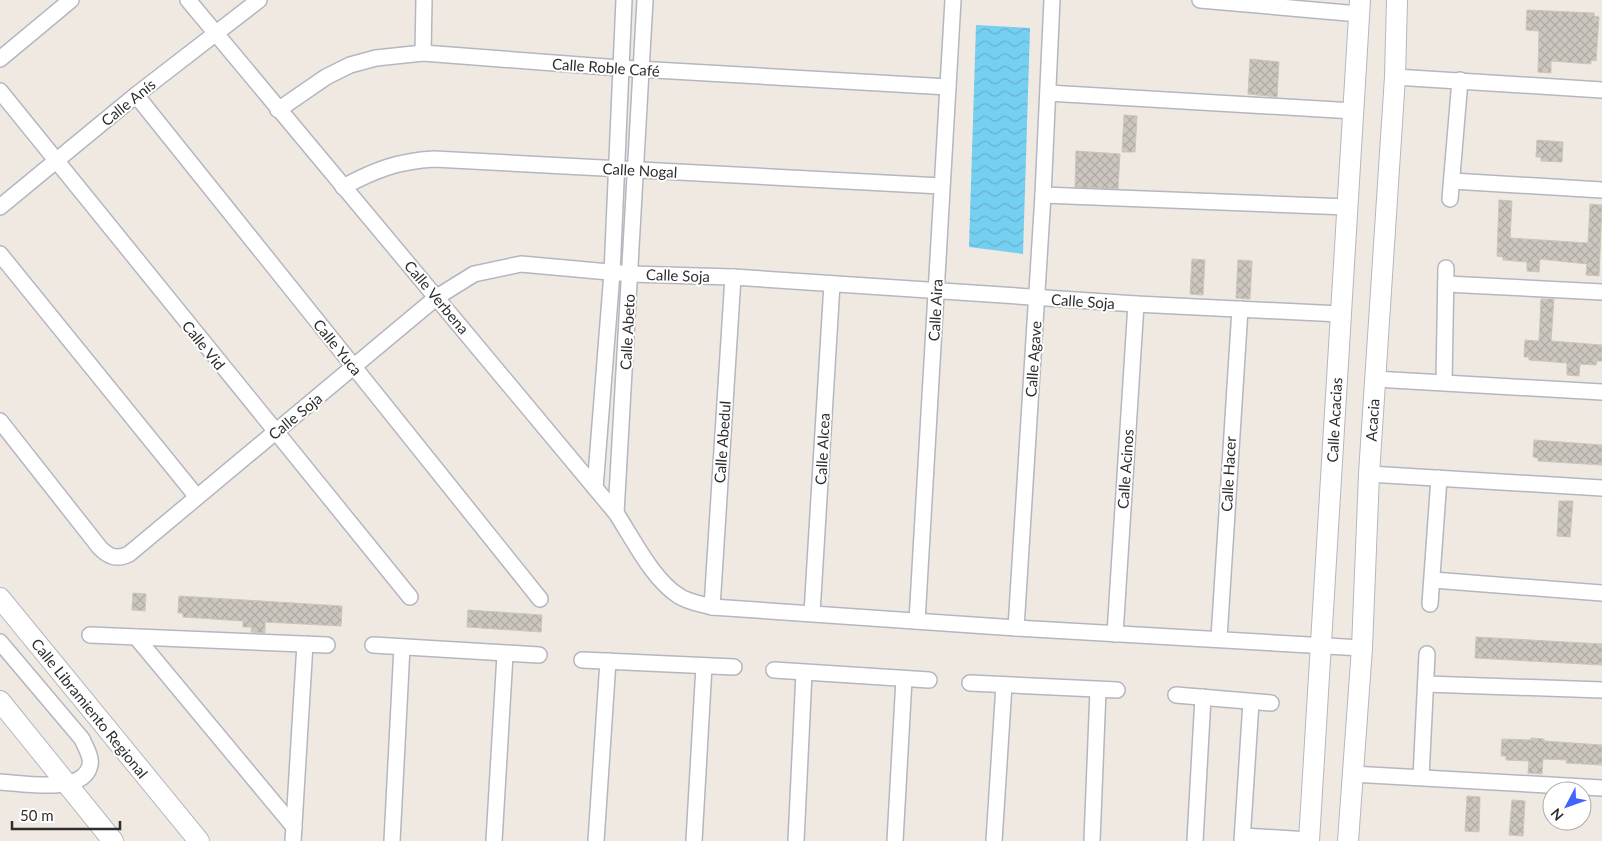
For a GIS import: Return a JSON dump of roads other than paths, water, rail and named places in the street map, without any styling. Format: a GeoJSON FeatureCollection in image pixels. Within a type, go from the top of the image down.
{"type":"FeatureCollection","features":[{"type":"Feature","properties":{"kind":"street","name":"Calle Verbena"},"geometry":{"type":"LineString","coordinates":[[188,0],[278,110],[438,297],[595,488],[616,514],[666,585],[680,597],[712,606]]}},
{"type":"Feature","properties":{"kind":"street","name":"Calle Anís"},"geometry":{"type":"LineString","coordinates":[[0,207],[214,33],[259,0]]}},
{"type":"Feature","properties":{"kind":"street"},"geometry":{"type":"LineString","coordinates":[[423,53],[424,0]]}},
{"type":"Feature","properties":{"kind":"street","name":"Calle Abeto"},"geometry":{"type":"LineString","coordinates":[[595,488],[612,272],[615,169],[624,0]]}},
{"type":"Feature","properties":{"kind":"street","name":"Calle Abeto"},"geometry":{"type":"LineString","coordinates":[[616,514],[645,0]]}},
{"type":"Feature","properties":{"kind":"street","name":"Calle Aira"},"geometry":{"type":"LineString","coordinates":[[917,620],[953,0]]}},
{"type":"Feature","properties":{"kind":"street","name":"Calle Agave"},"geometry":{"type":"LineString","coordinates":[[1016,628],[1043,195],[1052,0]]}},
{"type":"Feature","properties":{"kind":"street"},"geometry":{"type":"LineString","coordinates":[[1200,0],[1359,7]]}},
{"type":"Feature","properties":{"kind":"street","name":"Acacia"},"geometry":{"type":"LineString","coordinates":[[1348,841],[1362,648],[1369,474],[1395,76],[1397,0]]}},
{"type":"Feature","properties":{"kind":"street"},"geometry":{"type":"LineString","coordinates":[[0,59],[63,2]]}},
{"type":"Feature","properties":{"kind":"street","name":"Calle Acacias"},"geometry":{"type":"LineString","coordinates":[[1309,841],[1359,7]]}},
{"type":"Feature","properties":{"kind":"street","name":"Calle Roble Café"},"geometry":{"type":"LineString","coordinates":[[278,110],[326,77],[350,65],[376,58],[423,53],[620,68],[948,87]]}},
{"type":"Feature","properties":{"kind":"street"},"geometry":{"type":"LineString","coordinates":[[1395,76],[1602,90]]}},
{"type":"Feature","properties":{"kind":"street"},"geometry":{"type":"LineString","coordinates":[[1450,199],[1460,80]]}},
{"type":"Feature","properties":{"kind":"street","name":"Calle Vid"},"geometry":{"type":"LineString","coordinates":[[0,92],[410,597]]}},
{"type":"Feature","properties":{"kind":"street"},"geometry":{"type":"LineString","coordinates":[[1048,93],[1354,111]]}},
{"type":"Feature","properties":{"kind":"street","name":"Calle Yuca"},"geometry":{"type":"LineString","coordinates":[[136,96],[540,599]]}},
{"type":"Feature","properties":{"kind":"street","name":"Calle Nogal"},"geometry":{"type":"LineString","coordinates":[[344,187],[372,172],[396,163],[434,159],[941,186]]}},
{"type":"Feature","properties":{"kind":"street"},"geometry":{"type":"LineString","coordinates":[[1452,181],[1602,190]]}},
{"type":"Feature","properties":{"kind":"street"},"geometry":{"type":"LineString","coordinates":[[1043,195],[1348,207]]}},
{"type":"Feature","properties":{"kind":"street"},"geometry":{"type":"LineString","coordinates":[[0,254],[197,497]]}},
{"type":"Feature","properties":{"kind":"street","name":"Calle Soja"},"geometry":{"type":"LineString","coordinates":[[0,421],[100,548],[111,557],[118,557],[128,554],[355,368],[438,297],[474,274],[496,268],[521,264],[631,274],[733,277],[937,292],[1340,314]]}},
{"type":"Feature","properties":{"kind":"street"},"geometry":{"type":"LineString","coordinates":[[1444,382],[1446,268]]}},
{"type":"Feature","properties":{"kind":"street","name":"Calle Abedul"},"geometry":{"type":"LineString","coordinates":[[712,606],[733,277]]}},
{"type":"Feature","properties":{"kind":"street","name":"Calle Alcea"},"geometry":{"type":"LineString","coordinates":[[812,613],[832,284]]}},
{"type":"Feature","properties":{"kind":"street"},"geometry":{"type":"LineString","coordinates":[[1446,284],[1602,292]]}},
{"type":"Feature","properties":{"kind":"street","name":"Calle Acinos"},"geometry":{"type":"LineString","coordinates":[[1115,634],[1136,304]]}},
{"type":"Feature","properties":{"kind":"street","name":"Calle Hacer"},"geometry":{"type":"LineString","coordinates":[[1219,638],[1240,309]]}},
{"type":"Feature","properties":{"kind":"street"},"geometry":{"type":"LineString","coordinates":[[1375,379],[1602,392]]}},
{"type":"Feature","properties":{"kind":"street"},"geometry":{"type":"LineString","coordinates":[[1369,474],[1602,488]]}},
{"type":"Feature","properties":{"kind":"street"},"geometry":{"type":"LineString","coordinates":[[1430,604],[1439,478]]}},
{"type":"Feature","properties":{"kind":"street"},"geometry":{"type":"LineString","coordinates":[[1433,580],[1602,593]]}},
{"type":"Feature","properties":{"kind":"street","name":"Calle Libramiento Regional"},"geometry":{"type":"LineString","coordinates":[[0,598],[199,841]]}},
{"type":"Feature","properties":{"kind":"street"},"geometry":{"type":"LineString","coordinates":[[712,606],[1016,628],[1219,638],[1362,648]]}},
{"type":"Feature","properties":{"kind":"street"},"geometry":{"type":"LineString","coordinates":[[90,635],[327,645]]}},
{"type":"Feature","properties":{"kind":"street"},"geometry":{"type":"LineString","coordinates":[[136,637],[293,834]]}},
{"type":"Feature","properties":{"kind":"street"},"geometry":{"type":"LineString","coordinates":[[0,642],[82,739],[91,764],[84,777],[68,785],[0,782]]}},
{"type":"Feature","properties":{"kind":"street"},"geometry":{"type":"LineString","coordinates":[[293,834],[304,644]]}},
{"type":"Feature","properties":{"kind":"street"},"geometry":{"type":"LineString","coordinates":[[373,645],[505,655],[539,655]]}},
{"type":"Feature","properties":{"kind":"street"},"geometry":{"type":"LineString","coordinates":[[392,841],[402,647]]}},
{"type":"Feature","properties":{"kind":"street"},"geometry":{"type":"LineString","coordinates":[[1421,777],[1427,654]]}},
{"type":"Feature","properties":{"kind":"street"},"geometry":{"type":"LineString","coordinates":[[494,841],[505,655]]}},
{"type":"Feature","properties":{"kind":"street"},"geometry":{"type":"LineString","coordinates":[[582,660],[734,667]]}},
{"type":"Feature","properties":{"kind":"street"},"geometry":{"type":"LineString","coordinates":[[596,841],[608,661]]}},
{"type":"Feature","properties":{"kind":"street"},"geometry":{"type":"LineString","coordinates":[[694,841],[704,666]]}},
{"type":"Feature","properties":{"kind":"street"},"geometry":{"type":"LineString","coordinates":[[774,670],[804,674],[929,680]]}},
{"type":"Feature","properties":{"kind":"street"},"geometry":{"type":"LineString","coordinates":[[796,841],[804,674]]}},
{"type":"Feature","properties":{"kind":"street"},"geometry":{"type":"LineString","coordinates":[[895,841],[904,679]]}},
{"type":"Feature","properties":{"kind":"street"},"geometry":{"type":"LineString","coordinates":[[970,683],[1118,690]]}},
{"type":"Feature","properties":{"kind":"street"},"geometry":{"type":"LineString","coordinates":[[994,841],[1004,684]]}},
{"type":"Feature","properties":{"kind":"street"},"geometry":{"type":"LineString","coordinates":[[1426,684],[1602,690]]}},
{"type":"Feature","properties":{"kind":"street"},"geometry":{"type":"LineString","coordinates":[[1092,841],[1098,690]]}},
{"type":"Feature","properties":{"kind":"street"},"geometry":{"type":"LineString","coordinates":[[1176,695],[1271,703]]}},
{"type":"Feature","properties":{"kind":"street"},"geometry":{"type":"LineString","coordinates":[[1195,841],[1203,697]]}},
{"type":"Feature","properties":{"kind":"street"},"geometry":{"type":"LineString","coordinates":[[0,701],[113,841]]}},
{"type":"Feature","properties":{"kind":"street"},"geometry":{"type":"LineString","coordinates":[[1251,702],[1243,838],[1309,841]]}},
{"type":"Feature","properties":{"kind":"street"},"geometry":{"type":"LineString","coordinates":[[1352,774],[1602,788]]}},
{"type":"Feature","properties":{"kind":"water"},"geometry":{"type":"Polygon","coordinates":[[[976,25],[1030,28],[1023,254],[969,247],[976,25]]]}}]}
